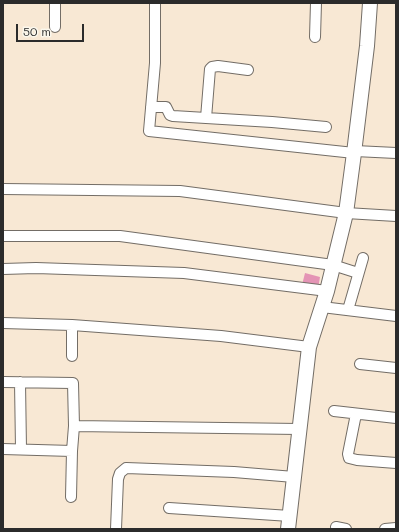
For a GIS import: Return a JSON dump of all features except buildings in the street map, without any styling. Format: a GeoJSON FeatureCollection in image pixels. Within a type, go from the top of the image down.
{"type":"FeatureCollection","features":[{"type":"Feature","properties":{"kind":"street"},"geometry":{"type":"LineString","coordinates":[[55,3],[55,27]]}},
{"type":"Feature","properties":{"kind":"street"},"geometry":{"type":"LineString","coordinates":[[155,3],[155,63],[149,131],[354,152],[396,153]]}},
{"type":"Feature","properties":{"kind":"street"},"geometry":{"type":"LineString","coordinates":[[315,37],[316,3]]}},
{"type":"Feature","properties":{"kind":"street"},"geometry":{"type":"LineString","coordinates":[[169,508],[289,522],[309,347],[327,291],[346,213],[367,46],[370,3]]}},
{"type":"Feature","properties":{"kind":"street"},"geometry":{"type":"LineString","coordinates":[[206,118],[210,69],[218,66],[248,70]]}},
{"type":"Feature","properties":{"kind":"street"},"geometry":{"type":"LineString","coordinates":[[151,107],[166,107],[170,115],[173,116],[326,127]]}},
{"type":"Feature","properties":{"kind":"street"},"geometry":{"type":"LineString","coordinates":[[3,189],[180,191],[346,213],[396,216]]}},
{"type":"Feature","properties":{"kind":"street"},"geometry":{"type":"LineString","coordinates":[[3,236],[120,236],[333,265],[358,273]]}},
{"type":"Feature","properties":{"kind":"street"},"geometry":{"type":"LineString","coordinates":[[348,310],[363,258]]}},
{"type":"Feature","properties":{"kind":"street"},"geometry":{"type":"LineString","coordinates":[[3,269],[36,268],[184,273],[327,291]]}},
{"type":"Feature","properties":{"kind":"street"},"geometry":{"type":"LineString","coordinates":[[322,307],[396,316]]}},
{"type":"Feature","properties":{"kind":"street"},"geometry":{"type":"LineString","coordinates":[[3,323],[72,325],[221,336],[309,347]]}},
{"type":"Feature","properties":{"kind":"street"},"geometry":{"type":"LineString","coordinates":[[72,325],[72,356]]}},
{"type":"Feature","properties":{"kind":"street"},"geometry":{"type":"LineString","coordinates":[[360,364],[396,368]]}},
{"type":"Feature","properties":{"kind":"street"},"geometry":{"type":"LineString","coordinates":[[3,382],[73,383],[74,426],[71,497]]}},
{"type":"Feature","properties":{"kind":"street"},"geometry":{"type":"LineString","coordinates":[[20,382],[21,449]]}},
{"type":"Feature","properties":{"kind":"street"},"geometry":{"type":"LineString","coordinates":[[334,411],[396,418]]}},
{"type":"Feature","properties":{"kind":"street"},"geometry":{"type":"LineString","coordinates":[[356,414],[348,454],[349,458],[396,463]]}},
{"type":"Feature","properties":{"kind":"street"},"geometry":{"type":"LineString","coordinates":[[74,426],[299,429]]}},
{"type":"Feature","properties":{"kind":"street"},"geometry":{"type":"LineString","coordinates":[[3,449],[72,451]]}},
{"type":"Feature","properties":{"kind":"street"},"geometry":{"type":"LineString","coordinates":[[116,529],[118,479],[120,473],[126,468],[234,472],[294,477]]}},
{"type":"Feature","properties":{"kind":"street"},"geometry":{"type":"LineString","coordinates":[[385,529],[396,528]]}}]}
